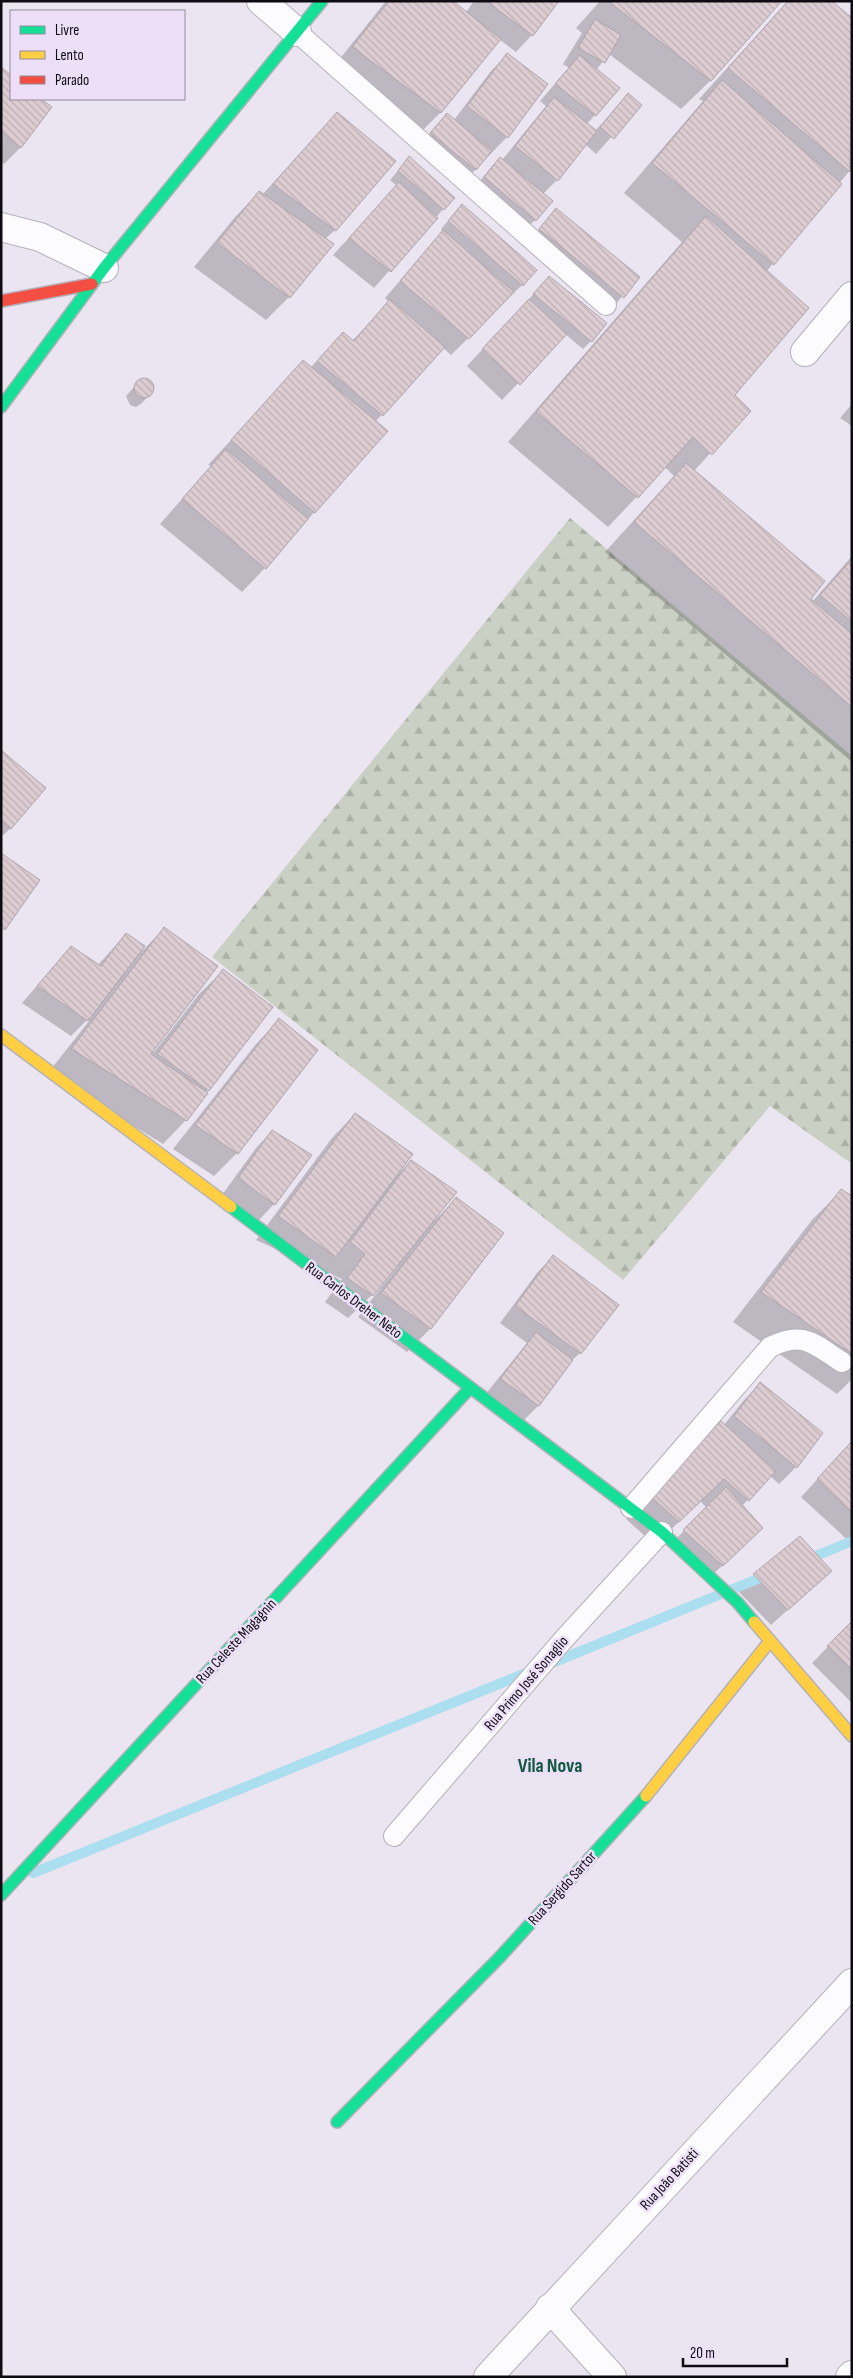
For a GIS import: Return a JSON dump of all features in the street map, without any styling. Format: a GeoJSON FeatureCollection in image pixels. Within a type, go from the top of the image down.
{"type":"FeatureCollection","features":[{"type":"Feature","properties":{"kind":"main road"},"geometry":{"type":"LineString","coordinates":[[1,407],[98,276],[322,1]]}},
{"type":"Feature","properties":{"kind":"main road"},"geometry":{"type":"LineString","coordinates":[[1,301],[98,276]]}},
{"type":"Feature","properties":{"kind":"main road","name":"Rua Carlos Dreher Neto"},"geometry":{"type":"LineString","coordinates":[[1,1035],[662,1532],[738,1603],[852,1736]]}},
{"type":"Feature","properties":{"kind":"main road","name":"Rua Celeste Magagnin"},"geometry":{"type":"LineString","coordinates":[[1,1894],[470,1388]]}},
{"type":"Feature","properties":{"kind":"main road","name":"Rua Sergido Sartor"},"geometry":{"type":"LineString","coordinates":[[337,2122],[499,1958],[649,1792],[770,1641]]}},
{"type":"Feature","properties":{"kind":"street"},"geometry":{"type":"LineString","coordinates":[[261,1],[297,32]]}},
{"type":"Feature","properties":{"kind":"street"},"geometry":{"type":"LineString","coordinates":[[1,226],[40,238],[98,276]]}},
{"type":"Feature","properties":{"kind":"street"},"geometry":{"type":"LineString","coordinates":[[805,352],[852,296]]}},
{"type":"Feature","properties":{"kind":"street","name":"Rua João Batisti"},"geometry":{"type":"LineString","coordinates":[[488,2377],[852,1983]]}},
{"type":"Feature","properties":{"kind":"street"},"geometry":{"type":"LineString","coordinates":[[550,2308],[612,2377]]}},
{"type":"Feature","properties":{"kind":"lane"},"geometry":{"type":"LineString","coordinates":[[297,32],[606,305]]}},
{"type":"Feature","properties":{"kind":"lane"},"geometry":{"type":"LineString","coordinates":[[631,1508],[770,1347],[786,1338],[808,1340],[842,1362]]}},
{"type":"Feature","properties":{"kind":"lane","name":"Rua Primo José Sonaglio"},"geometry":{"type":"LineString","coordinates":[[394,1836],[564,1639],[662,1532]]}},
{"type":"Feature","properties":{"kind":"green space"},"geometry":{"type":"Polygon","coordinates":[[[570,518],[852,756],[852,1164],[770,1106],[623,1280],[212,957],[570,518]]]}},
{"type":"Feature","properties":{"kind":"building"},"geometry":{"type":"Polygon","coordinates":[[[389,1],[453,1],[501,39],[441,113],[352,47],[389,1]]]}},
{"type":"Feature","properties":{"kind":"building"},"geometry":{"type":"Polygon","coordinates":[[[486,1],[559,1],[533,36],[486,1]]]}},
{"type":"Feature","properties":{"kind":"building"},"geometry":{"type":"Polygon","coordinates":[[[608,1],[782,1],[711,81],[608,1]]]}},
{"type":"Feature","properties":{"kind":"building"},"geometry":{"type":"Polygon","coordinates":[[[788,1],[832,1],[852,18],[850,172],[728,68],[788,1]]]}},
{"type":"Feature","properties":{"kind":"building"},"geometry":{"type":"Polygon","coordinates":[[[595,19],[621,35],[605,63],[578,48],[595,19]]]}},
{"type":"Feature","properties":{"kind":"building"},"geometry":{"type":"Polygon","coordinates":[[[507,53],[548,84],[508,138],[467,106],[507,53]]]}},
{"type":"Feature","properties":{"kind":"building"},"geometry":{"type":"Polygon","coordinates":[[[580,55],[620,88],[596,116],[555,84],[580,55]]]}},
{"type":"Feature","properties":{"kind":"building"},"geometry":{"type":"Polygon","coordinates":[[[1,67],[10,74],[10,100],[42,100],[52,107],[21,148],[1,131],[1,67]]]}},
{"type":"Feature","properties":{"kind":"building"},"geometry":{"type":"Polygon","coordinates":[[[722,80],[842,184],[774,265],[652,163],[722,80]]]}},
{"type":"Feature","properties":{"kind":"building"},"geometry":{"type":"Polygon","coordinates":[[[628,93],[642,105],[614,139],[600,127],[628,93]]]}},
{"type":"Feature","properties":{"kind":"building"},"geometry":{"type":"Polygon","coordinates":[[[554,97],[597,131],[558,181],[515,146],[554,97]]]}},
{"type":"Feature","properties":{"kind":"building"},"geometry":{"type":"Polygon","coordinates":[[[337,112],[396,161],[336,231],[273,184],[337,112]]]}},
{"type":"Feature","properties":{"kind":"building"},"geometry":{"type":"Polygon","coordinates":[[[447,113],[492,151],[476,170],[430,133],[447,113]]]}},
{"type":"Feature","properties":{"kind":"building"},"geometry":{"type":"Polygon","coordinates":[[[409,156],[455,198],[444,210],[398,171],[409,156]]]}},
{"type":"Feature","properties":{"kind":"building"},"geometry":{"type":"Polygon","coordinates":[[[500,157],[553,201],[536,221],[484,177],[500,157]]]}},
{"type":"Feature","properties":{"kind":"building"},"geometry":{"type":"Polygon","coordinates":[[[399,182],[438,218],[391,272],[349,238],[399,182]]]}},
{"type":"Feature","properties":{"kind":"building"},"geometry":{"type":"Polygon","coordinates":[[[259,191],[334,244],[290,298],[217,243],[259,191]]]}},
{"type":"Feature","properties":{"kind":"building"},"geometry":{"type":"Polygon","coordinates":[[[462,204],[537,270],[523,286],[448,221],[462,204]]]}},
{"type":"Feature","properties":{"kind":"building"},"geometry":{"type":"Polygon","coordinates":[[[556,208],[640,277],[624,298],[539,229],[556,208]]]}},
{"type":"Feature","properties":{"kind":"building"},"geometry":{"type":"Polygon","coordinates":[[[706,216],[809,308],[735,395],[751,411],[712,455],[693,437],[638,498],[536,412],[706,216]]]}},
{"type":"Feature","properties":{"kind":"building"},"geometry":{"type":"Polygon","coordinates":[[[443,230],[514,292],[469,339],[400,281],[443,230]]]}},
{"type":"Feature","properties":{"kind":"building"},"geometry":{"type":"Polygon","coordinates":[[[549,276],[607,323],[592,342],[533,294],[549,276]]]}},
{"type":"Feature","properties":{"kind":"building"},"geometry":{"type":"Polygon","coordinates":[[[390,299],[445,347],[383,416],[317,361],[343,332],[354,341],[390,299]]]}},
{"type":"Feature","properties":{"kind":"building"},"geometry":{"type":"Polygon","coordinates":[[[529,299],[567,334],[520,385],[482,349],[529,299]]]}},
{"type":"Feature","properties":{"kind":"building"},"geometry":{"type":"Polygon","coordinates":[[[303,360],[388,431],[315,513],[231,440],[303,360]]]}},
{"type":"Feature","properties":{"kind":"building"},"geometry":{"type":"Polygon","coordinates":[[[140,378],[148,378],[154,384],[154,392],[148,398],[140,398],[134,392],[134,384],[140,378]]]}},
{"type":"Feature","properties":{"kind":"building"},"geometry":{"type":"Polygon","coordinates":[[[226,449],[308,519],[266,569],[182,499],[226,449]]]}},
{"type":"Feature","properties":{"kind":"building"},"geometry":{"type":"Polygon","coordinates":[[[686,463],[825,581],[811,599],[852,634],[852,707],[634,522],[686,463]]]}},
{"type":"Feature","properties":{"kind":"building"},"geometry":{"type":"Polygon","coordinates":[[[852,559],[852,622],[820,595],[852,559]]]}},
{"type":"Feature","properties":{"kind":"building"},"geometry":{"type":"Polygon","coordinates":[[[1,750],[46,788],[11,829],[1,820],[1,750]]]}},
{"type":"Feature","properties":{"kind":"building"},"geometry":{"type":"Polygon","coordinates":[[[1,853],[40,880],[5,930],[1,927],[1,853]]]}},
{"type":"Feature","properties":{"kind":"building"},"geometry":{"type":"Polygon","coordinates":[[[164,927],[218,966],[151,1054],[208,1093],[187,1121],[71,1049],[164,927]]]}},
{"type":"Feature","properties":{"kind":"building"},"geometry":{"type":"Polygon","coordinates":[[[126,933],[145,946],[88,1021],[37,986],[71,946],[101,966],[126,933]]]}},
{"type":"Feature","properties":{"kind":"building"},"geometry":{"type":"Polygon","coordinates":[[[223,969],[273,1007],[209,1091],[157,1054],[223,969]]]}},
{"type":"Feature","properties":{"kind":"building"},"geometry":{"type":"Polygon","coordinates":[[[279,1018],[318,1050],[238,1154],[195,1125],[279,1018]]]}},
{"type":"Feature","properties":{"kind":"building"},"geometry":{"type":"Polygon","coordinates":[[[355,1113],[413,1154],[336,1257],[278,1216],[355,1113]]]}},
{"type":"Feature","properties":{"kind":"building"},"geometry":{"type":"Polygon","coordinates":[[[272,1130],[312,1155],[275,1205],[238,1178],[272,1130]]]}},
{"type":"Feature","properties":{"kind":"building"},"geometry":{"type":"Polygon","coordinates":[[[411,1160],[457,1192],[373,1296],[347,1278],[365,1254],[350,1242],[411,1160]]]}},
{"type":"Feature","properties":{"kind":"building"},"geometry":{"type":"Polygon","coordinates":[[[841,1189],[852,1196],[852,1354],[761,1292],[841,1189]]]}},
{"type":"Feature","properties":{"kind":"building"},"geometry":{"type":"Polygon","coordinates":[[[456,1197],[504,1233],[431,1329],[381,1293],[456,1197]]]}},
{"type":"Feature","properties":{"kind":"building"},"geometry":{"type":"Polygon","coordinates":[[[553,1255],[619,1305],[581,1354],[515,1306],[553,1255]]]}},
{"type":"Feature","properties":{"kind":"building"},"geometry":{"type":"Polygon","coordinates":[[[536,1332],[573,1360],[539,1406],[500,1379],[536,1332]]]}},
{"type":"Feature","properties":{"kind":"building"},"geometry":{"type":"Polygon","coordinates":[[[760,1382],[823,1433],[797,1468],[734,1416],[760,1382]]]}},
{"type":"Feature","properties":{"kind":"building"},"geometry":{"type":"Polygon","coordinates":[[[721,1421],[776,1471],[749,1501],[724,1479],[679,1522],[649,1495],[721,1421]]]}},
{"type":"Feature","properties":{"kind":"building"},"geometry":{"type":"Polygon","coordinates":[[[852,1441],[852,1513],[817,1479],[852,1441]]]}},
{"type":"Feature","properties":{"kind":"building"},"geometry":{"type":"Polygon","coordinates":[[[726,1487],[763,1528],[723,1566],[683,1530],[726,1487]]]}},
{"type":"Feature","properties":{"kind":"building"},"geometry":{"type":"Polygon","coordinates":[[[800,1536],[832,1571],[788,1610],[753,1574],[800,1536]]]}},
{"type":"Feature","properties":{"kind":"building"},"geometry":{"type":"Polygon","coordinates":[[[852,1621],[852,1670],[827,1646],[852,1621]]]}},
{"type":"Feature","properties":{"kind":"waterway"},"geometry":{"type":"LineString","coordinates":[[806,1560],[852,1541]]}},
{"type":"Feature","properties":{"kind":"waterway"},"geometry":{"type":"LineString","coordinates":[[547,1665],[770,1574]]}},
{"type":"Feature","properties":{"kind":"waterway"},"geometry":{"type":"LineString","coordinates":[[33,1873],[531,1671]]}},
{"type":"Feature","properties":{"kind":"traffic: fast"},"geometry":{"type":"LineString","coordinates":[[1,407],[104,268],[322,1]]}},
{"type":"Feature","properties":{"kind":"traffic: fast"},"geometry":{"type":"LineString","coordinates":[[231,1207],[662,1532],[738,1603],[754,1622]]}},
{"type":"Feature","properties":{"kind":"traffic: fast"},"geometry":{"type":"LineString","coordinates":[[1,1895],[470,1388]]}},
{"type":"Feature","properties":{"kind":"traffic: fast"},"geometry":{"type":"LineString","coordinates":[[337,2122],[499,1958],[646,1796]]}},
{"type":"Feature","properties":{"kind":"traffic: slow"},"geometry":{"type":"LineString","coordinates":[[1,1035],[231,1207]]}},
{"type":"Feature","properties":{"kind":"traffic: slow"},"geometry":{"type":"LineString","coordinates":[[754,1622],[852,1736]]}},
{"type":"Feature","properties":{"kind":"traffic: slow"},"geometry":{"type":"LineString","coordinates":[[646,1796],[770,1641]]}},
{"type":"Feature","properties":{"kind":"traffic: jam"},"geometry":{"type":"LineString","coordinates":[[1,301],[92,284]]}},
{"type":"Feature","properties":{"kind":"district","name":"Vila Nova"},"geometry":{"type":"Point","coordinates":[550,1765]}}]}
